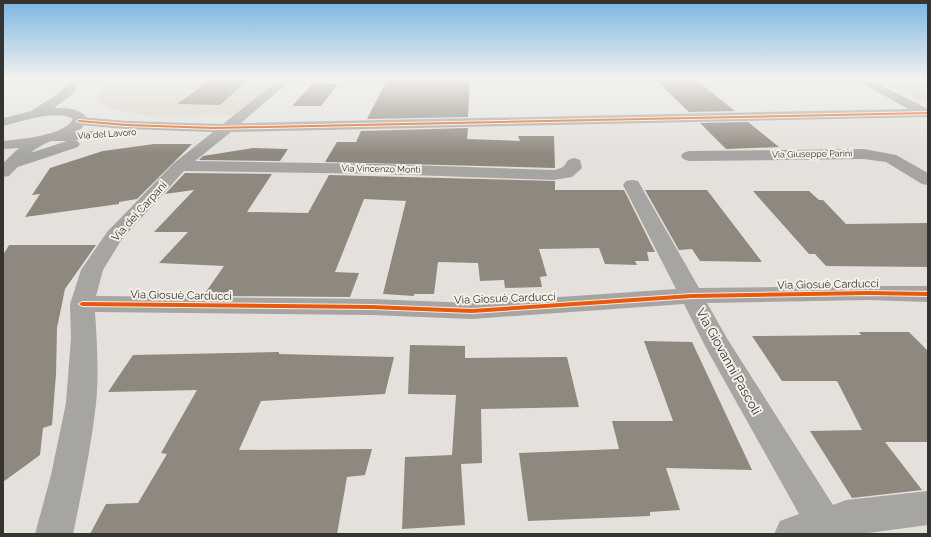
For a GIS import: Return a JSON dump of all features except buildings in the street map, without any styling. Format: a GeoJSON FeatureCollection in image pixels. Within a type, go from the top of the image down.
{"type":"FeatureCollection","features":[{"type":"Feature","properties":{"kind":"main road"},"geometry":{"type":"LineString","coordinates":[[32,115],[56,103]]}},
{"type":"Feature","properties":{"kind":"main road"},"geometry":{"type":"LineString","coordinates":[[68,103],[68,108],[75,118]]}},
{"type":"Feature","properties":{"kind":"main road"},"geometry":{"type":"LineString","coordinates":[[3,122],[32,115],[54,113],[75,118]]}},
{"type":"Feature","properties":{"kind":"main road"},"geometry":{"type":"LineString","coordinates":[[5,165],[29,147],[70,130],[75,118]]}},
{"type":"Feature","properties":{"kind":"main road"},"geometry":{"type":"LineString","coordinates":[[3,145],[48,138]]}},
{"type":"Feature","properties":{"kind":"street","name":"Via dei Carpani"},"geometry":{"type":"LineString","coordinates":[[54,534],[68,475],[81,403],[84,338],[82,304],[92,270],[114,236],[180,166],[221,128],[254,103]]}},
{"type":"Feature","properties":{"kind":"street"},"geometry":{"type":"LineString","coordinates":[[906,103],[927,114]]}},
{"type":"Feature","properties":{"kind":"street","name":"Via del Lavoro"},"geometry":{"type":"LineString","coordinates":[[48,138],[221,128],[927,114]]}},
{"type":"Feature","properties":{"kind":"street","name":"Via del Lavoro"},"geometry":{"type":"LineString","coordinates":[[75,118],[127,125],[221,128]]}},
{"type":"Feature","properties":{"kind":"street"},"geometry":{"type":"LineString","coordinates":[[5,165],[69,145],[120,133]]}},
{"type":"Feature","properties":{"kind":"street","name":"Via Giuseppe Parini"},"geometry":{"type":"LineString","coordinates":[[689,156],[879,155],[895,160],[928,180]]}},
{"type":"Feature","properties":{"kind":"street","name":"Via Vincenzo Monti"},"geometry":{"type":"LineString","coordinates":[[180,166],[383,169],[554,174],[569,172],[574,168],[574,163]]}},
{"type":"Feature","properties":{"kind":"street","name":"Via Giovanni Pascoli"},"geometry":{"type":"LineString","coordinates":[[632,185],[816,532]]}},
{"type":"Feature","properties":{"kind":"street","name":"Via Giosuè Carducci"},"geometry":{"type":"LineString","coordinates":[[82,304],[371,307],[472,311],[692,296],[868,293],[928,294]]}},
{"type":"Feature","properties":{"kind":"street"},"geometry":{"type":"LineString","coordinates":[[816,532],[846,518],[928,508]]}},
{"type":"Feature","properties":{"kind":"shaded area"},"geometry":{"type":"Polygon","coordinates":[[[101,103],[264,103],[250,115],[148,116],[112,109],[101,103]]]}},
{"type":"Feature","properties":{"kind":"cycle path"},"geometry":{"type":"LineString","coordinates":[[79,121],[127,125],[214,128],[928,113]]}},
{"type":"Feature","properties":{"kind":"cycle path"},"geometry":{"type":"LineString","coordinates":[[82,304],[371,307],[472,311],[692,296],[868,293],[928,294]]}}]}
